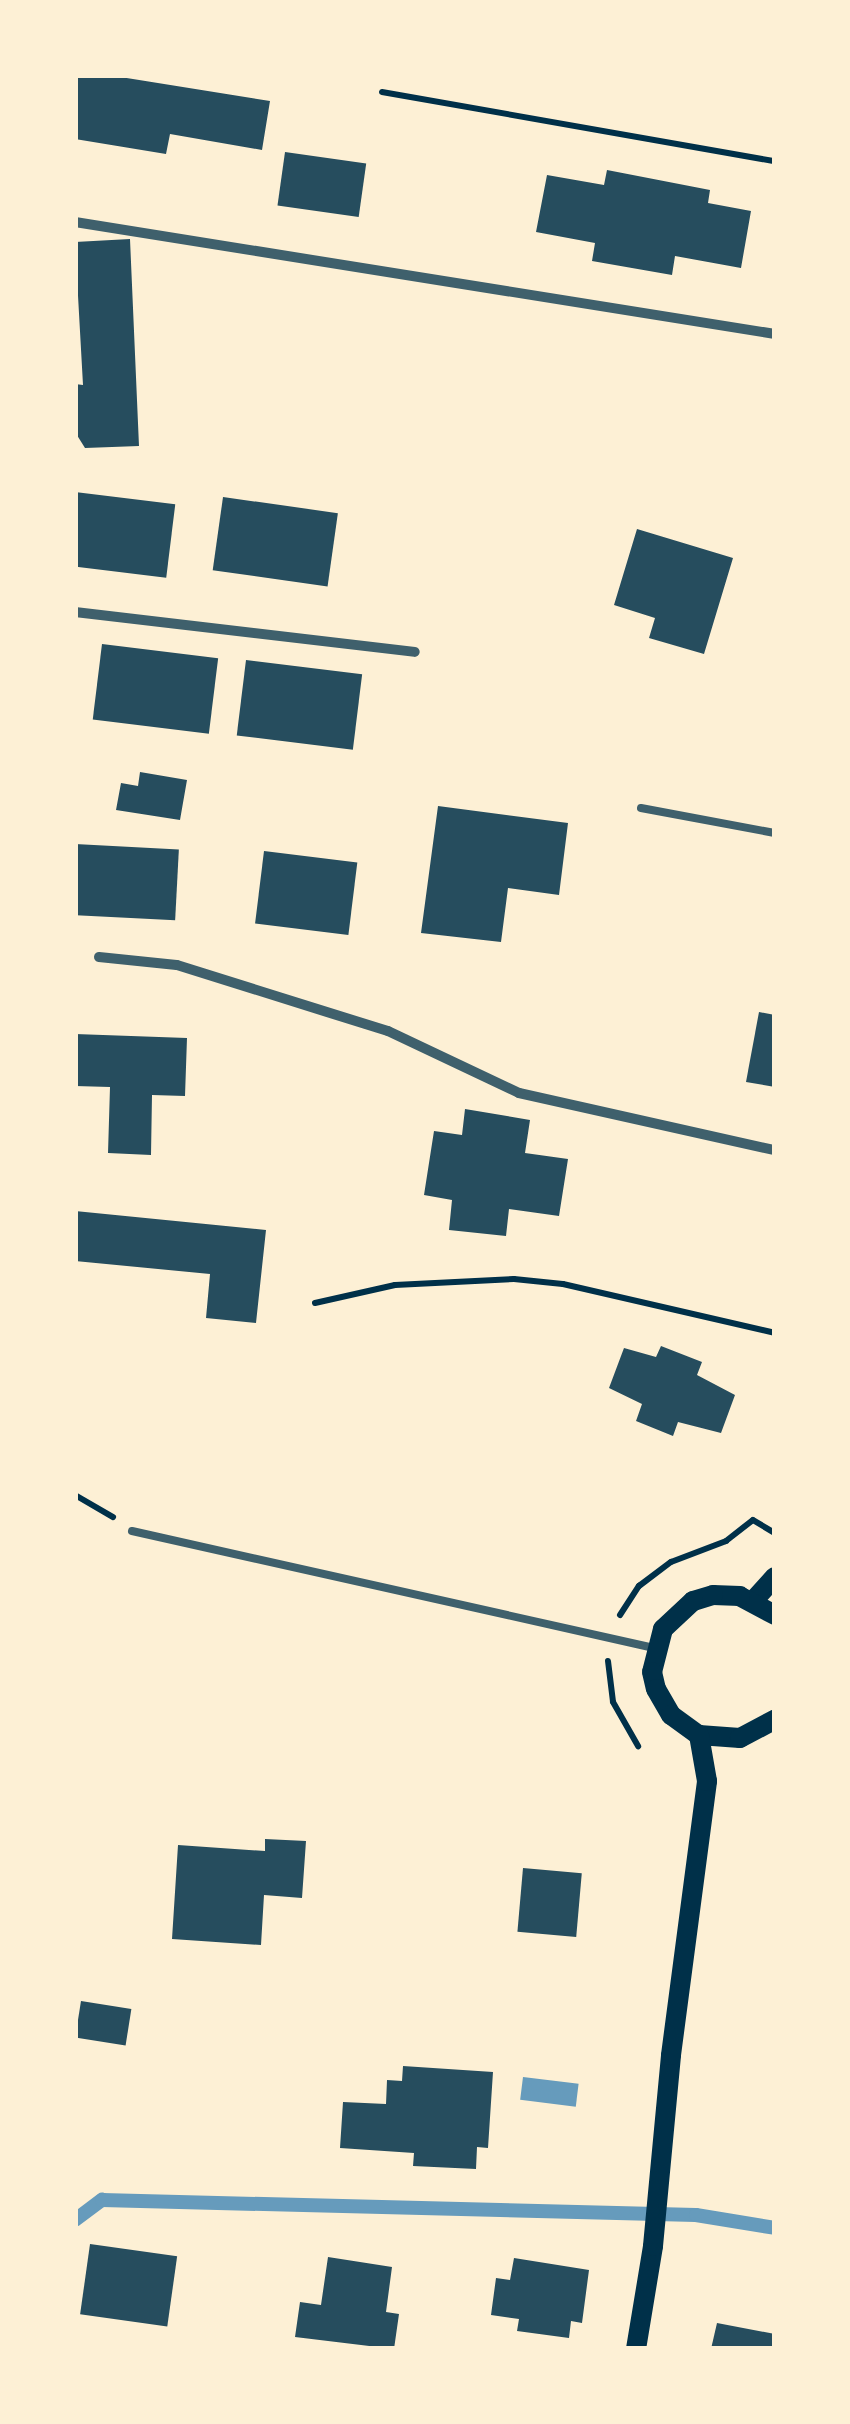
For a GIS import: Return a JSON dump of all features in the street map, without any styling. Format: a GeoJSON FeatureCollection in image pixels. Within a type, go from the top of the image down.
{"type":"FeatureCollection","features":[{"type":"Feature","properties":{"kind":"main road"},"geometry":{"type":"LineString","coordinates":[[754,1600],[775,1577]]}},
{"type":"Feature","properties":{"kind":"main road"},"geometry":{"type":"LineString","coordinates":[[775,1615],[754,1600],[725,1594],[692,1601],[672,1616],[654,1648],[652,1672],[661,1702],[671,1715],[699,1734],[740,1738],[775,1719]]}},
{"type":"Feature","properties":{"kind":"main road"},"geometry":{"type":"LineString","coordinates":[[636,2349],[653,2246],[707,1782],[699,1734]]}},
{"type":"Feature","properties":{"kind":"street"},"geometry":{"type":"LineString","coordinates":[[75,222],[775,334]]}},
{"type":"Feature","properties":{"kind":"street"},"geometry":{"type":"LineString","coordinates":[[75,612],[415,652]]}},
{"type":"Feature","properties":{"kind":"street"},"geometry":{"type":"LineString","coordinates":[[99,958],[177,965],[371,1025],[519,1093],[775,1150]]}},
{"type":"Feature","properties":{"kind":"lane"},"geometry":{"type":"LineString","coordinates":[[641,808],[775,833]]}},
{"type":"Feature","properties":{"kind":"lane"},"geometry":{"type":"LineString","coordinates":[[132,1531],[654,1648]]}},
{"type":"Feature","properties":{"kind":"path"},"geometry":{"type":"LineString","coordinates":[[382,92],[775,161]]}},
{"type":"Feature","properties":{"kind":"path"},"geometry":{"type":"LineString","coordinates":[[315,1304],[395,1285],[514,1278],[563,1284],[775,1333]]}},
{"type":"Feature","properties":{"kind":"path"},"geometry":{"type":"LineString","coordinates":[[75,1495],[132,1531]]}},
{"type":"Feature","properties":{"kind":"water"},"geometry":{"type":"Polygon","coordinates":[[[523,2077],[579,2084],[576,2107],[520,2100],[523,2077]]]}},
{"type":"Feature","properties":{"kind":"building"},"geometry":{"type":"Polygon","coordinates":[[[75,75],[108,75],[270,101],[262,150],[170,134],[166,154],[75,139],[75,75]]]}},
{"type":"Feature","properties":{"kind":"building"},"geometry":{"type":"Polygon","coordinates":[[[285,152],[366,163],[359,217],[277,205],[285,152]]]}},
{"type":"Feature","properties":{"kind":"building"},"geometry":{"type":"Polygon","coordinates":[[[607,170],[710,190],[708,203],[751,211],[741,268],[675,256],[672,275],[592,261],[595,243],[536,232],[547,175],[604,185],[607,170]]]}},
{"type":"Feature","properties":{"kind":"building"},"geometry":{"type":"Polygon","coordinates":[[[130,239],[139,446],[85,448],[75,432],[75,384],[83,385],[75,242],[130,239]]]}},
{"type":"Feature","properties":{"kind":"building"},"geometry":{"type":"Polygon","coordinates":[[[75,492],[175,504],[166,578],[75,567],[75,492]]]}},
{"type":"Feature","properties":{"kind":"building"},"geometry":{"type":"Polygon","coordinates":[[[223,497],[338,513],[328,586],[213,570],[223,497]]]}},
{"type":"Feature","properties":{"kind":"building"},"geometry":{"type":"Polygon","coordinates":[[[637,529],[733,558],[704,654],[649,638],[655,618],[614,605],[637,529]]]}},
{"type":"Feature","properties":{"kind":"building"},"geometry":{"type":"Polygon","coordinates":[[[102,644],[218,658],[209,734],[93,719],[102,644]]]}},
{"type":"Feature","properties":{"kind":"building"},"geometry":{"type":"Polygon","coordinates":[[[246,660],[362,674],[353,750],[237,735],[246,660]]]}},
{"type":"Feature","properties":{"kind":"building"},"geometry":{"type":"Polygon","coordinates":[[[140,772],[187,780],[180,820],[116,810],[121,783],[138,786],[140,772]]]}},
{"type":"Feature","properties":{"kind":"building"},"geometry":{"type":"Polygon","coordinates":[[[438,806],[568,823],[559,895],[508,888],[501,942],[421,933],[438,806]]]}},
{"type":"Feature","properties":{"kind":"building"},"geometry":{"type":"Polygon","coordinates":[[[75,844],[179,849],[175,920],[75,915],[75,844]]]}},
{"type":"Feature","properties":{"kind":"building"},"geometry":{"type":"Polygon","coordinates":[[[264,851],[357,862],[348,935],[255,923],[264,851]]]}},
{"type":"Feature","properties":{"kind":"building"},"geometry":{"type":"Polygon","coordinates":[[[759,1012],[775,1015],[775,1087],[746,1082],[759,1012]]]}},
{"type":"Feature","properties":{"kind":"building"},"geometry":{"type":"Polygon","coordinates":[[[75,1034],[187,1038],[185,1096],[152,1095],[151,1155],[108,1153],[110,1087],[75,1086],[75,1034]]]}},
{"type":"Feature","properties":{"kind":"building"},"geometry":{"type":"Polygon","coordinates":[[[465,1109],[530,1120],[525,1153],[568,1159],[559,1216],[509,1209],[506,1236],[449,1230],[452,1200],[424,1195],[434,1131],[462,1135],[465,1109]]]}},
{"type":"Feature","properties":{"kind":"building"},"geometry":{"type":"Polygon","coordinates":[[[75,1211],[266,1230],[256,1323],[206,1318],[210,1274],[75,1261],[75,1211]]]}},
{"type":"Feature","properties":{"kind":"building"},"geometry":{"type":"Polygon","coordinates":[[[661,1346],[702,1362],[697,1375],[735,1395],[721,1433],[678,1422],[673,1436],[636,1421],[642,1404],[609,1388],[624,1348],[656,1357],[661,1346]]]}},
{"type":"Feature","properties":{"kind":"building"},"geometry":{"type":"Polygon","coordinates":[[[265,1839],[306,1841],[302,1898],[264,1895],[261,1945],[172,1939],[178,1845],[265,1851],[265,1839]]]}},
{"type":"Feature","properties":{"kind":"building"},"geometry":{"type":"Polygon","coordinates":[[[523,1868],[582,1873],[576,1937],[517,1932],[523,1868]]]}},
{"type":"Feature","properties":{"kind":"building"},"geometry":{"type":"Polygon","coordinates":[[[81,2001],[131,2009],[126,2046],[75,2038],[81,2001]]]}},
{"type":"Feature","properties":{"kind":"building"},"geometry":{"type":"Polygon","coordinates":[[[403,2066],[493,2072],[488,2148],[477,2147],[476,2169],[413,2166],[414,2153],[340,2148],[343,2102],[386,2104],[387,2080],[402,2081],[403,2066]]]}},
{"type":"Feature","properties":{"kind":"building"},"geometry":{"type":"Polygon","coordinates":[[[90,2244],[177,2256],[167,2327],[80,2314],[90,2244]]]}},
{"type":"Feature","properties":{"kind":"building"},"geometry":{"type":"Polygon","coordinates":[[[328,2257],[392,2267],[386,2312],[399,2314],[394,2349],[295,2337],[300,2302],[321,2305],[328,2257]]]}},
{"type":"Feature","properties":{"kind":"building"},"geometry":{"type":"Polygon","coordinates":[[[514,2258],[589,2270],[582,2323],[571,2321],[569,2338],[517,2331],[519,2319],[491,2315],[496,2278],[510,2280],[514,2258]]]}},
{"type":"Feature","properties":{"kind":"building"},"geometry":{"type":"Polygon","coordinates":[[[717,2323],[775,2334],[775,2349],[711,2349],[717,2323]]]}},
{"type":"Feature","properties":{"kind":"waterway"},"geometry":{"type":"LineString","coordinates":[[75,2220],[102,2200],[696,2215],[775,2228]]}}]}
